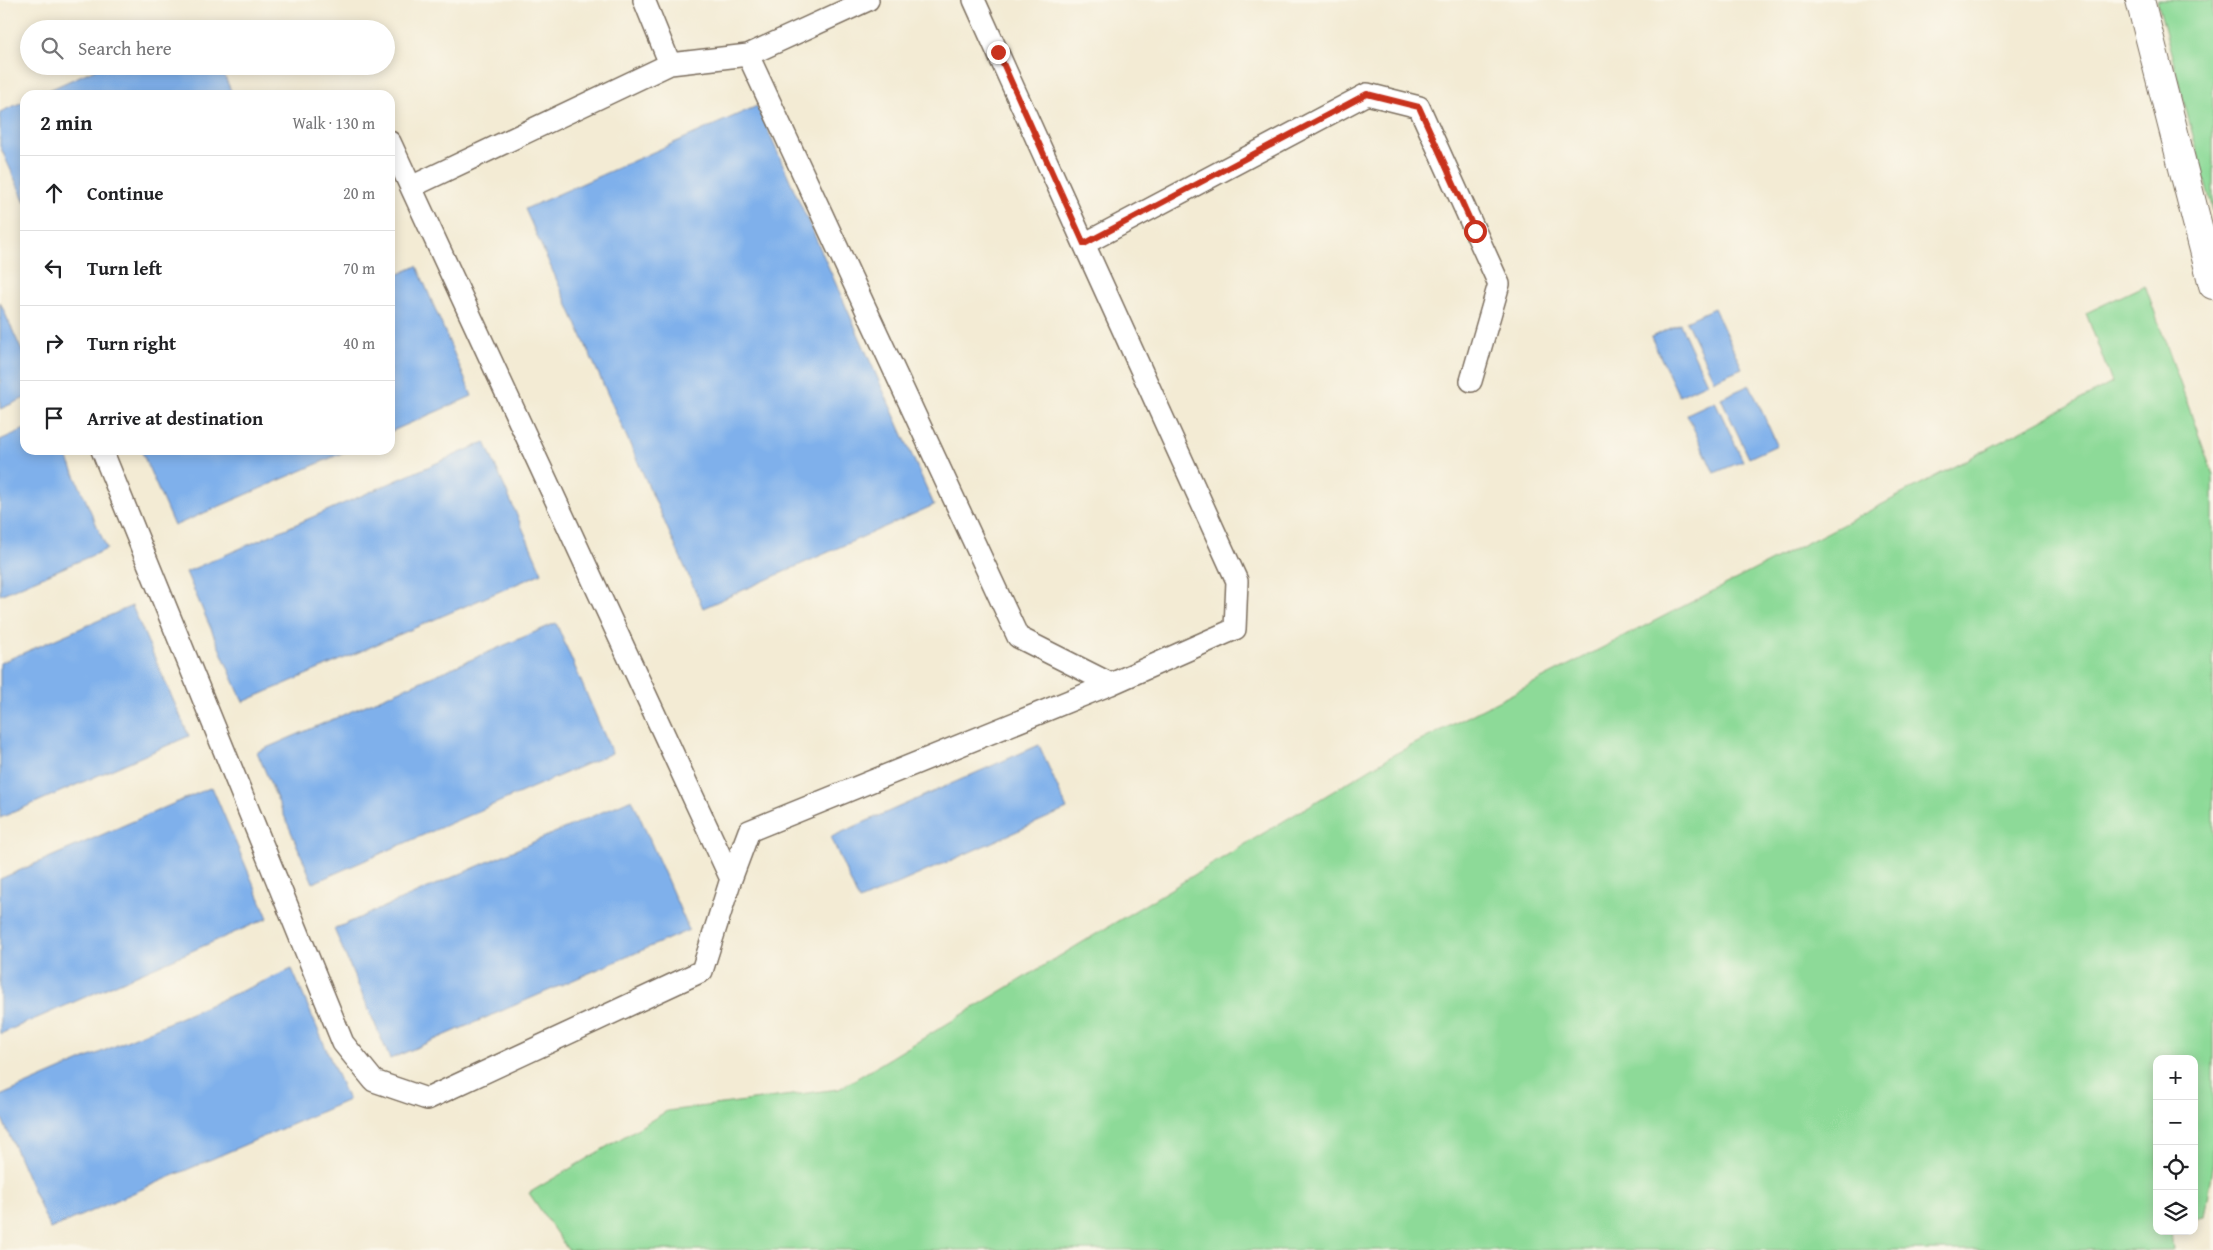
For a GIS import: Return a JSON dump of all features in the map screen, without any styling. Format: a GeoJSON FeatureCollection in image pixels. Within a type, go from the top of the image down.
{"type":"FeatureCollection","features":[{"type":"Feature","properties":{"kind":"street"},"geometry":{"type":"LineString","coordinates":[[2140,0],[2213,285]]}},
{"type":"Feature","properties":{"kind":"lane"},"geometry":{"type":"LineString","coordinates":[[644,0],[670,64]]}},
{"type":"Feature","properties":{"kind":"lane"},"geometry":{"type":"LineString","coordinates":[[411,187],[670,64],[748,55],[868,0]]}},
{"type":"Feature","properties":{"kind":"lane"},"geometry":{"type":"LineString","coordinates":[[104,455],[343,1043],[374,1080],[427,1099],[702,971],[731,879],[749,831],[1111,684],[1235,630],[1237,580],[974,0]]}},
{"type":"Feature","properties":{"kind":"lane"},"geometry":{"type":"LineString","coordinates":[[748,55],[1018,637],[1111,684]]}},
{"type":"Feature","properties":{"kind":"lane"},"geometry":{"type":"LineString","coordinates":[[1084,244],[1367,94],[1419,107],[1499,284],[1470,382]]}},
{"type":"Feature","properties":{"kind":"lane"},"geometry":{"type":"LineString","coordinates":[[395,153],[731,879]]}},
{"type":"Feature","properties":{"kind":"green space"},"geometry":{"type":"Polygon","coordinates":[[[2157,0],[2213,0],[2213,211],[2157,0]]]}},
{"type":"Feature","properties":{"kind":"green space"},"geometry":{"type":"Polygon","coordinates":[[[2145,285],[2213,475],[2213,1162],[2204,1217],[2198,1218],[2198,1055],[2153,1055],[2153,1235],[2171,1235],[2173,1250],[568,1250],[529,1193],[667,1111],[839,1089],[1395,754],[1879,506],[2112,383],[2086,313],[2145,285]]]}},
{"type":"Feature","properties":{"kind":"water"},"geometry":{"type":"Polygon","coordinates":[[[82,75],[224,75],[231,90],[49,90],[82,75]]]}},
{"type":"Feature","properties":{"kind":"water"},"geometry":{"type":"Polygon","coordinates":[[[20,103],[20,191],[0,146],[0,112],[20,103]]]}},
{"type":"Feature","properties":{"kind":"water"},"geometry":{"type":"Polygon","coordinates":[[[757,106],[934,505],[703,608],[525,209],[757,106]]]}},
{"type":"Feature","properties":{"kind":"water"},"geometry":{"type":"Polygon","coordinates":[[[417,266],[472,396],[395,430],[395,276],[417,266]]]}},
{"type":"Feature","properties":{"kind":"water"},"geometry":{"type":"Polygon","coordinates":[[[0,302],[20,347],[20,400],[0,409],[0,302]]]}},
{"type":"Feature","properties":{"kind":"water"},"geometry":{"type":"Polygon","coordinates":[[[1714,308],[1742,368],[1714,380],[1686,321],[1714,308]]]}},
{"type":"Feature","properties":{"kind":"water"},"geometry":{"type":"Polygon","coordinates":[[[1680,324],[1707,383],[1679,396],[1651,337],[1680,324]]]}},
{"type":"Feature","properties":{"kind":"water"},"geometry":{"type":"Polygon","coordinates":[[[1750,385],[1777,445],[1749,458],[1721,398],[1750,385]]]}},
{"type":"Feature","properties":{"kind":"water"},"geometry":{"type":"Polygon","coordinates":[[[1715,401],[1743,461],[1714,473],[1687,414],[1715,401]]]}},
{"type":"Feature","properties":{"kind":"water"},"geometry":{"type":"Polygon","coordinates":[[[20,431],[20,455],[66,455],[107,549],[0,595],[0,440],[20,431]]]}},
{"type":"Feature","properties":{"kind":"water"},"geometry":{"type":"Polygon","coordinates":[[[485,442],[542,573],[243,702],[186,572],[485,442]]]}},
{"type":"Feature","properties":{"kind":"water"},"geometry":{"type":"Polygon","coordinates":[[[143,455],[337,455],[174,526],[143,455]]]}},
{"type":"Feature","properties":{"kind":"water"},"geometry":{"type":"Polygon","coordinates":[[[132,606],[189,736],[0,818],[0,663],[132,606]]]}},
{"type":"Feature","properties":{"kind":"water"},"geometry":{"type":"Polygon","coordinates":[[[556,623],[612,753],[313,883],[257,752],[556,623]]]}},
{"type":"Feature","properties":{"kind":"water"},"geometry":{"type":"Polygon","coordinates":[[[1039,745],[1067,809],[859,901],[831,837],[1039,745]]]}},
{"type":"Feature","properties":{"kind":"water"},"geometry":{"type":"Polygon","coordinates":[[[212,787],[268,918],[0,1034],[0,879],[212,787]]]}},
{"type":"Feature","properties":{"kind":"water"},"geometry":{"type":"Polygon","coordinates":[[[632,799],[689,930],[390,1059],[334,929],[632,799]]]}},
{"type":"Feature","properties":{"kind":"water"},"geometry":{"type":"Polygon","coordinates":[[[292,969],[348,1100],[50,1229],[0,1114],[0,1096],[292,969]]]}},
{"type":"Feature","properties":{"kind":"route"},"geometry":{"type":"LineString","coordinates":[[998,52],[1084,244],[1367,94],[1419,107],[1475,231]]}}]}
